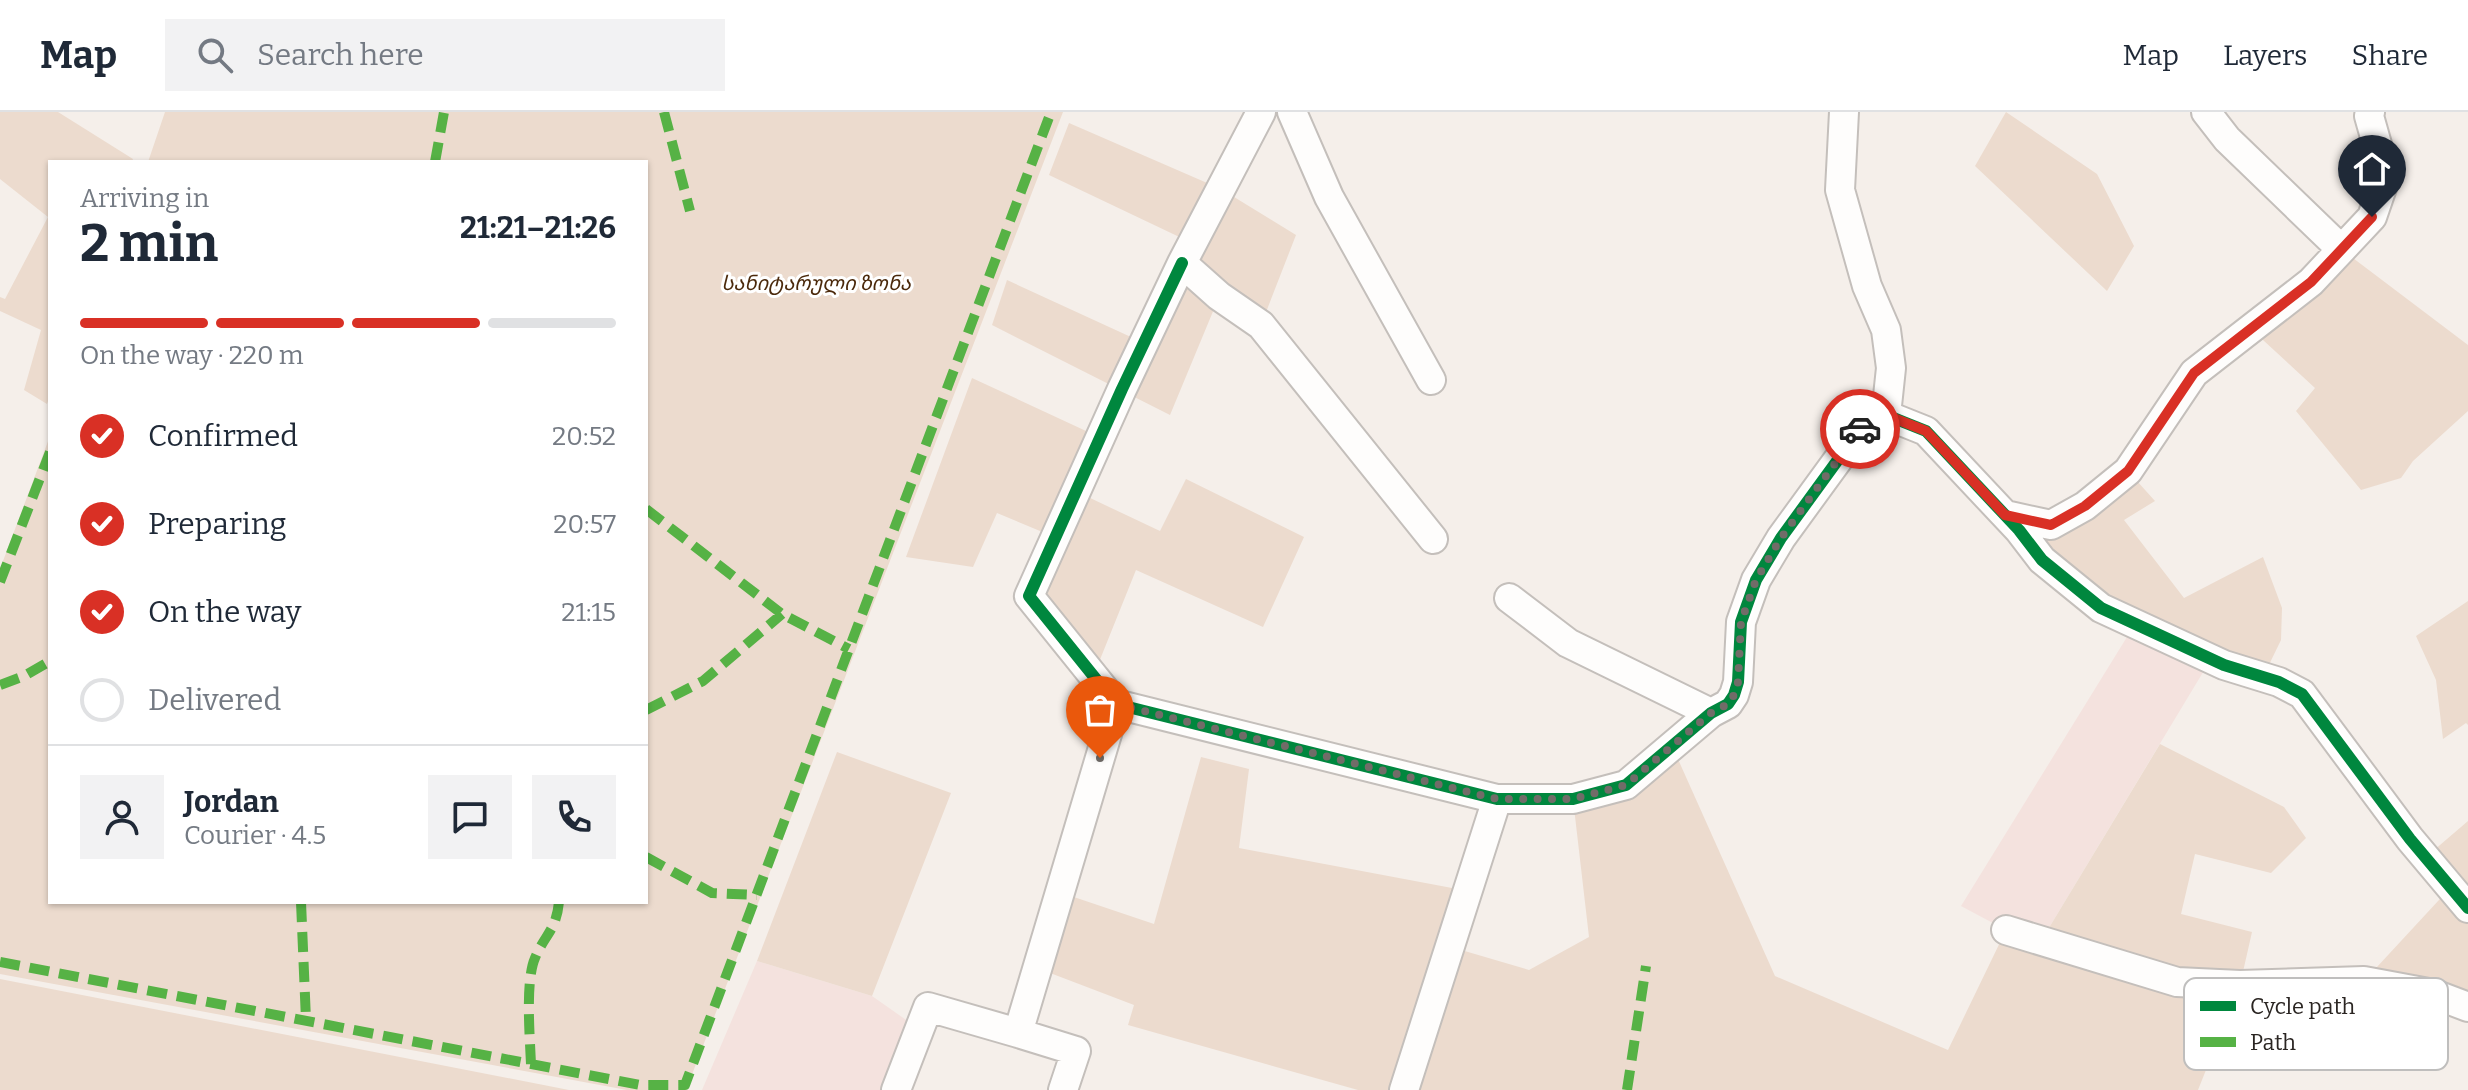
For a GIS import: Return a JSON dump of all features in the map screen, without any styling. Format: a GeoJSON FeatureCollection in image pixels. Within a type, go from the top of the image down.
{"type":"FeatureCollection","features":[{"type":"Feature","properties":{"kind":"street"},"geometry":{"type":"LineString","coordinates":[[1261,112],[1182,263],[1029,596],[1116,704],[1497,799],[1573,799],[1626,785],[1711,713],[1728,704],[1738,682],[1741,622],[1756,580],[1781,538],[1864,424],[1886,415],[1926,431],[2005,515],[2042,560],[2101,608],[2224,665],[2279,682],[2302,694],[2410,839],[2468,908]]}},
{"type":"Feature","properties":{"kind":"street"},"geometry":{"type":"LineString","coordinates":[[1292,112],[1329,197],[1431,380]]}},
{"type":"Feature","properties":{"kind":"street"},"geometry":{"type":"LineString","coordinates":[[1844,112],[1840,190],[1867,286],[1886,330],[1891,368],[1886,415]]}},
{"type":"Feature","properties":{"kind":"street"},"geometry":{"type":"LineString","coordinates":[[2206,112],[2227,139],[2341,249]]}},
{"type":"Feature","properties":{"kind":"street"},"geometry":{"type":"LineString","coordinates":[[2005,515],[2051,525],[2085,506],[2128,471],[2194,373],[2311,282],[2372,217],[2386,176],[2370,112]]}},
{"type":"Feature","properties":{"kind":"street"},"geometry":{"type":"LineString","coordinates":[[1182,263],[1219,296],[1261,325],[1433,539]]}},
{"type":"Feature","properties":{"kind":"street"},"geometry":{"type":"LineString","coordinates":[[1509,598],[1568,643],[1711,713]]}},
{"type":"Feature","properties":{"kind":"street"},"geometry":{"type":"LineString","coordinates":[[1018,1033],[1116,704]]}},
{"type":"Feature","properties":{"kind":"street"},"geometry":{"type":"LineString","coordinates":[[1404,1090],[1497,799]]}},
{"type":"Feature","properties":{"kind":"street"},"geometry":{"type":"LineString","coordinates":[[2006,930],[2184,982]]}},
{"type":"Feature","properties":{"kind":"street"},"geometry":{"type":"LineString","coordinates":[[2448,999],[2468,1007]]}},
{"type":"Feature","properties":{"kind":"street"},"geometry":{"type":"LineString","coordinates":[[896,1090],[928,1007],[1076,1051],[1063,1090]]}},
{"type":"Feature","properties":{"kind":"shaded area"},"geometry":{"type":"Polygon","coordinates":[[[2135,624],[2211,659],[2041,941],[2006,930],[1961,906],[2135,624]]]}},
{"type":"Feature","properties":{"kind":"shaded area"},"geometry":{"type":"Polygon","coordinates":[[[757,961],[872,996],[919,1029],[896,1090],[702,1090],[757,961]]]}},
{"type":"Feature","properties":{"kind":"green space"},"geometry":{"type":"Polygon","coordinates":[[[0,112],[58,112],[133,159],[48,160],[48,217],[0,179],[0,112]]]}},
{"type":"Feature","properties":{"kind":"green space","name":"სანიტარული ზონა"},"geometry":{"type":"Polygon","coordinates":[[[165,112],[1063,112],[686,1090],[627,1090],[0,974],[0,569],[48,441],[48,904],[648,904],[648,160],[149,160],[165,112]]]}},
{"type":"Feature","properties":{"kind":"green space"},"geometry":{"type":"Polygon","coordinates":[[[2006,112],[2097,174],[2134,246],[2107,291],[1975,166],[2006,112]]]}},
{"type":"Feature","properties":{"kind":"green space"},"geometry":{"type":"Polygon","coordinates":[[[1069,123],[1221,189],[1296,235],[1261,325],[1219,297],[1170,415],[992,325],[1007,280],[1144,343],[1192,243],[1049,175],[1069,123]]]}},
{"type":"Feature","properties":{"kind":"green space"},"geometry":{"type":"Polygon","coordinates":[[[48,217],[47,404],[24,390],[41,330],[0,311],[0,297],[5,299],[48,217]]]}},
{"type":"Feature","properties":{"kind":"green space"},"geometry":{"type":"Polygon","coordinates":[[[2341,249],[2468,345],[2468,411],[2413,461],[2401,478],[2361,490],[2296,411],[2315,388],[2251,329],[2341,249]]]}},
{"type":"Feature","properties":{"kind":"green space"},"geometry":{"type":"Polygon","coordinates":[[[972,378],[1099,437],[1052,536],[997,513],[973,567],[906,557],[972,378]]]}},
{"type":"Feature","properties":{"kind":"green space"},"geometry":{"type":"Polygon","coordinates":[[[2128,471],[2155,501],[2124,520],[2184,598],[2263,557],[2282,608],[2281,640],[2263,677],[2101,608],[2019,530],[2128,471]]]}},
{"type":"Feature","properties":{"kind":"green space"},"geometry":{"type":"Polygon","coordinates":[[[1186,479],[1304,537],[1263,627],[1136,570],[1093,677],[1038,599],[1088,497],[1160,531],[1186,479]]]}},
{"type":"Feature","properties":{"kind":"green space"},"geometry":{"type":"Polygon","coordinates":[[[2468,601],[2468,725],[2466,723],[2443,739],[2436,680],[2416,636],[2468,601]]]}},
{"type":"Feature","properties":{"kind":"green space"},"geometry":{"type":"Polygon","coordinates":[[[2160,744],[2284,807],[2306,838],[2271,873],[2195,854],[2181,914],[2252,932],[2242,978],[2184,978],[2184,1070],[2206,1070],[2198,1090],[1358,1090],[1128,1025],[1134,1005],[1037,968],[1059,892],[1154,924],[1201,757],[1249,769],[1239,848],[1468,891],[1451,947],[1529,970],[1589,937],[1573,799],[1673,748],[1775,976],[1948,1050],[2006,930],[2041,941],[2160,744]]]}},
{"type":"Feature","properties":{"kind":"green space"},"geometry":{"type":"Polygon","coordinates":[[[837,752],[951,793],[872,996],[757,961],[837,752]]]}},
{"type":"Feature","properties":{"kind":"green space"},"geometry":{"type":"Polygon","coordinates":[[[2468,821],[2468,1007],[2448,1002],[2448,978],[2367,978],[2451,887],[2426,857],[2468,821]]]}},
{"type":"Feature","properties":{"kind":"green space"},"geometry":{"type":"Polygon","coordinates":[[[0,979],[569,1090],[0,1090],[0,979]]]}},
{"type":"Feature","properties":{"kind":"marked path"},"geometry":{"type":"LineString","coordinates":[[435,160],[444,112]]}},
{"type":"Feature","properties":{"kind":"marked path"},"geometry":{"type":"LineString","coordinates":[[664,112],[690,211]]}},
{"type":"Feature","properties":{"kind":"marked path"},"geometry":{"type":"LineString","coordinates":[[0,962],[640,1085],[685,1085],[1051,112]]}},
{"type":"Feature","properties":{"kind":"marked path"},"geometry":{"type":"LineString","coordinates":[[0,582],[48,457]]}},
{"type":"Feature","properties":{"kind":"marked path"},"geometry":{"type":"LineString","coordinates":[[648,511],[782,614],[849,649]]}},
{"type":"Feature","properties":{"kind":"marked path"},"geometry":{"type":"LineString","coordinates":[[648,709],[703,681],[782,614]]}},
{"type":"Feature","properties":{"kind":"marked path"},"geometry":{"type":"LineString","coordinates":[[0,685],[48,662]]}},
{"type":"Feature","properties":{"kind":"marked path"},"geometry":{"type":"LineString","coordinates":[[648,858],[712,893],[757,895]]}},
{"type":"Feature","properties":{"kind":"marked path"},"geometry":{"type":"LineString","coordinates":[[301,904],[306,1020]]}},
{"type":"Feature","properties":{"kind":"marked path"},"geometry":{"type":"LineString","coordinates":[[531,1064],[529,1010],[532,968],[553,926],[559,904]]}},
{"type":"Feature","properties":{"kind":"marked path"},"geometry":{"type":"LineString","coordinates":[[1627,1090],[1646,966]]}},
{"type":"Feature","properties":{"kind":"cycle path"},"geometry":{"type":"LineString","coordinates":[[1182,263],[1029,596],[1116,704],[1497,799],[1573,799],[1626,785],[1711,713],[1728,704],[1738,682],[1741,622],[1756,580],[1781,538],[1864,424],[1886,415],[1926,431],[2019,530],[2042,560],[2101,608],[2224,665],[2279,682],[2302,694],[2410,839],[2468,908]]}},
{"type":"Feature","properties":{"kind":"way so far"},"geometry":{"type":"LineString","coordinates":[[1100,758],[1116,704],[1497,799],[1573,799],[1626,785],[1711,713],[1728,704],[1734,695],[1738,682],[1741,622],[1756,580],[1781,538],[1860,429]]}},
{"type":"Feature","properties":{"kind":"route"},"geometry":{"type":"LineString","coordinates":[[1860,429],[1864,424],[1886,415],[1926,431],[2005,515],[2051,525],[2085,506],[2128,471],[2194,373],[2311,282],[2372,217]]}}]}
